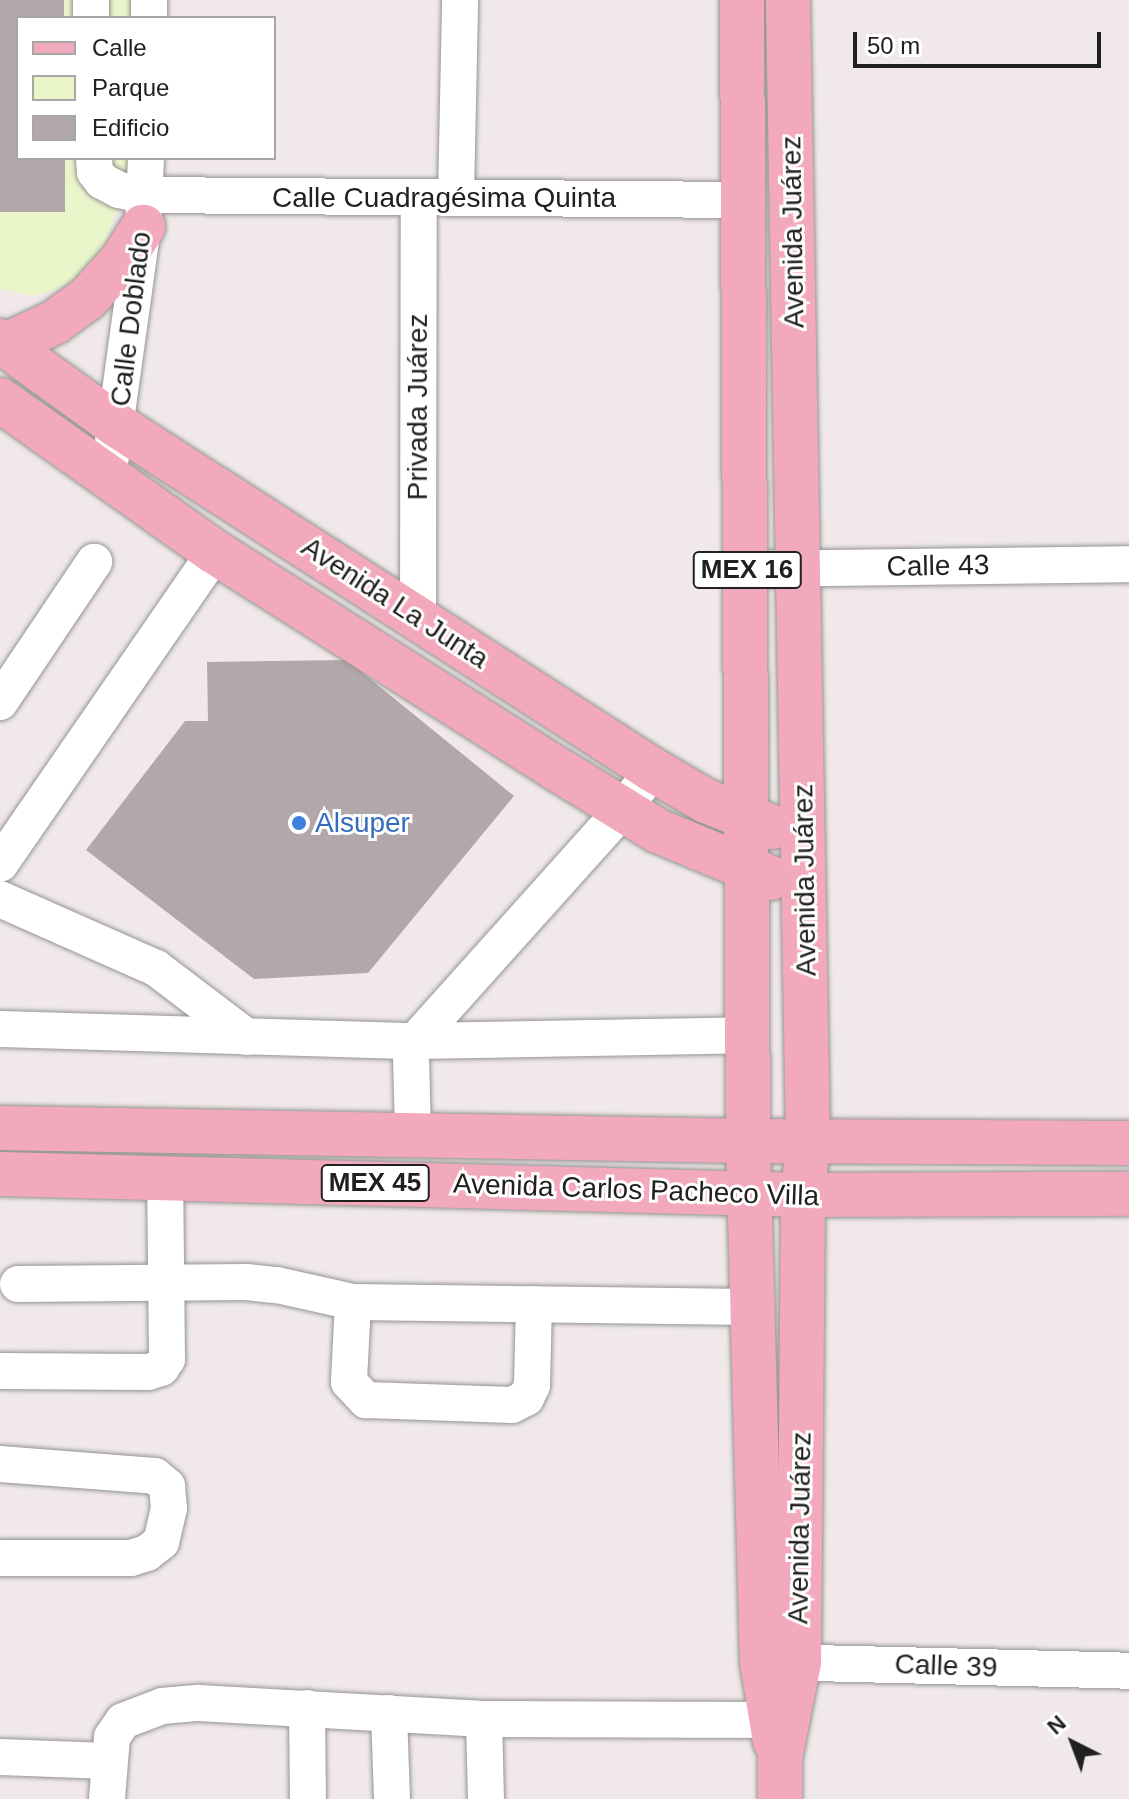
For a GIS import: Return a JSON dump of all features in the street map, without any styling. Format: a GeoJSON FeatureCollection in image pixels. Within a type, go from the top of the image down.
{"type":"FeatureCollection","features":[{"type":"Feature","properties":{"kind":"main road","name":"Avenida Juárez"},"geometry":{"type":"LineString","coordinates":[[742,0],[748,1141],[753,1307],[780,1662]]}},
{"type":"Feature","properties":{"kind":"main road","name":"Avenida Juárez"},"geometry":{"type":"LineString","coordinates":[[780,1749],[780,1662],[808,1140],[788,0]]}},
{"type":"Feature","properties":{"kind":"main road"},"geometry":{"type":"LineString","coordinates":[[3,343],[55,322],[87,299],[123,259],[144,211]]}},
{"type":"Feature","properties":{"kind":"main road","name":"Avenida La Junta"},"geometry":{"type":"LineString","coordinates":[[3,343],[118,426],[653,770],[748,819],[805,837]]}},
{"type":"Feature","properties":{"kind":"main road","name":"Avenida La Junta"},"geometry":{"type":"LineString","coordinates":[[0,400],[215,552],[658,831],[748,871],[805,887]]}},
{"type":"Feature","properties":{"kind":"main road","name":"Avenida Carlos Pacheco Villa"},"geometry":{"type":"LineString","coordinates":[[0,1128],[748,1141],[1129,1143]]}},
{"type":"Feature","properties":{"kind":"main road","name":"Avenida Carlos Pacheco Villa"},"geometry":{"type":"LineString","coordinates":[[0,1174],[803,1195],[1129,1194]]}},
{"type":"Feature","properties":{"kind":"street"},"geometry":{"type":"LineString","coordinates":[[456,197],[460,0]]}},
{"type":"Feature","properties":{"kind":"street","name":"Calle Cuadragésima Quinta"},"geometry":{"type":"LineString","coordinates":[[94,160],[95,172],[102,181],[119,190],[144,211],[419,197],[743,200]]}},
{"type":"Feature","properties":{"kind":"street","name":"Calle Doblado"},"geometry":{"type":"LineString","coordinates":[[108,478],[118,426],[144,211],[146,160]]}},
{"type":"Feature","properties":{"kind":"street","name":"Privada Juárez"},"geometry":{"type":"LineString","coordinates":[[418,617],[419,197]]}},
{"type":"Feature","properties":{"kind":"street"},"geometry":{"type":"LineString","coordinates":[[0,864],[215,552]]}},
{"type":"Feature","properties":{"kind":"street"},"geometry":{"type":"LineString","coordinates":[[0,702],[94,562]]}},
{"type":"Feature","properties":{"kind":"street","name":"Calle 43"},"geometry":{"type":"LineString","coordinates":[[747,569],[1129,564]]}},
{"type":"Feature","properties":{"kind":"street"},"geometry":{"type":"LineString","coordinates":[[413,1133],[411,1057],[415,1041],[623,809],[653,770]]}},
{"type":"Feature","properties":{"kind":"street"},"geometry":{"type":"LineString","coordinates":[[0,899],[146,963],[180,984],[247,1037]]}},
{"type":"Feature","properties":{"kind":"street"},"geometry":{"type":"LineString","coordinates":[[0,1029],[415,1041],[748,1035]]}},
{"type":"Feature","properties":{"kind":"street"},"geometry":{"type":"LineString","coordinates":[[0,1371],[148,1372],[161,1368],[167,1359],[165,1178]]}},
{"type":"Feature","properties":{"kind":"street"},"geometry":{"type":"LineString","coordinates":[[18,1284],[165,1282],[277,1285],[353,1302],[753,1307]]}},
{"type":"Feature","properties":{"kind":"street"},"geometry":{"type":"LineString","coordinates":[[353,1302],[349,1382],[366,1400],[512,1405],[526,1398],[532,1385],[534,1304]]}},
{"type":"Feature","properties":{"kind":"street"},"geometry":{"type":"LineString","coordinates":[[0,1464],[155,1476],[167,1486],[169,1508],[161,1542],[147,1553],[131,1558],[0,1558]]}},
{"type":"Feature","properties":{"kind":"street","name":"Calle 39"},"geometry":{"type":"LineString","coordinates":[[780,1662],[1129,1671]]}},
{"type":"Feature","properties":{"kind":"street"},"geometry":{"type":"LineString","coordinates":[[107,1799],[112,1737],[123,1721],[162,1706],[199,1703],[484,1719],[780,1749]]}},
{"type":"Feature","properties":{"kind":"street"},"geometry":{"type":"LineString","coordinates":[[307,1708],[308,1799]]}},
{"type":"Feature","properties":{"kind":"street"},"geometry":{"type":"LineString","coordinates":[[389,1713],[392,1799]]}},
{"type":"Feature","properties":{"kind":"street"},"geometry":{"type":"LineString","coordinates":[[484,1719],[486,1799]]}},
{"type":"Feature","properties":{"kind":"street"},"geometry":{"type":"LineString","coordinates":[[0,1757],[108,1761]]}},
{"type":"Feature","properties":{"kind":"green space"},"geometry":{"type":"Polygon","coordinates":[[[0,0],[132,0],[131,16],[16,16],[16,160],[129,160],[128,178],[105,243],[77,282],[34,296],[0,289],[0,0]]]}},
{"type":"Feature","properties":{"kind":"building"},"geometry":{"type":"Polygon","coordinates":[[[0,0],[64,0],[64,16],[16,16],[16,160],[65,160],[65,212],[0,212],[0,0]]]}},
{"type":"Feature","properties":{"kind":"building","name":"Alsuper"},"geometry":{"type":"Polygon","coordinates":[[[347,660],[514,796],[368,973],[254,979],[86,850],[185,721],[208,721],[207,662],[347,660]]]}},
{"type":"Feature","properties":{"kind":"place","name":"Alsuper"},"geometry":{"type":"Point","coordinates":[299,823]}}]}
